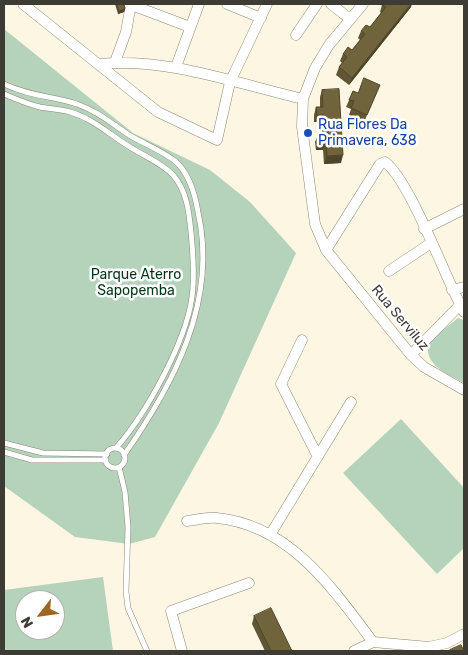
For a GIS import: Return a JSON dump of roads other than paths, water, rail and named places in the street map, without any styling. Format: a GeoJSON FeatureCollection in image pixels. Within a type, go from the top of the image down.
{"type":"FeatureCollection","features":[{"type":"Feature","properties":{"kind":"street"},"geometry":{"type":"LineString","coordinates":[[23,4],[100,64],[136,97],[158,112],[216,140],[219,138],[230,82],[267,4]]}},
{"type":"Feature","properties":{"kind":"street"},"geometry":{"type":"LineString","coordinates":[[115,62],[126,32],[130,4],[190,27]]}},
{"type":"Feature","properties":{"kind":"street"},"geometry":{"type":"LineString","coordinates":[[176,67],[199,4]]}},
{"type":"Feature","properties":{"kind":"street"},"geometry":{"type":"LineString","coordinates":[[228,4],[260,18]]}},
{"type":"Feature","properties":{"kind":"street"},"geometry":{"type":"LineString","coordinates":[[296,35],[317,4]]}},
{"type":"Feature","properties":{"kind":"street"},"geometry":{"type":"LineString","coordinates":[[331,4],[350,19]]}},
{"type":"Feature","properties":{"kind":"street","name":"Rua Serviluz"},"geometry":{"type":"LineString","coordinates":[[363,4],[315,68],[303,99],[302,127],[315,224],[326,250],[411,354],[430,371],[464,390]]}},
{"type":"Feature","properties":{"kind":"street"},"geometry":{"type":"LineString","coordinates":[[100,64],[131,61],[176,67],[303,99]]}},
{"type":"Feature","properties":{"kind":"street"},"geometry":{"type":"LineString","coordinates":[[326,250],[383,162],[396,175],[462,308],[411,354]]}},
{"type":"Feature","properties":{"kind":"street"},"geometry":{"type":"LineString","coordinates":[[424,229],[464,209]]}},
{"type":"Feature","properties":{"kind":"street"},"geometry":{"type":"LineString","coordinates":[[389,271],[431,243]]}},
{"type":"Feature","properties":{"kind":"street"},"geometry":{"type":"LineString","coordinates":[[452,290],[464,288]]}},
{"type":"Feature","properties":{"kind":"street"},"geometry":{"type":"LineString","coordinates":[[302,340],[281,384],[318,455]]}},
{"type":"Feature","properties":{"kind":"street"},"geometry":{"type":"LineString","coordinates":[[270,535],[351,402]]}},
{"type":"Feature","properties":{"kind":"street"},"geometry":{"type":"LineString","coordinates":[[187,521],[215,518],[237,521],[270,535],[313,567],[373,642]]}},
{"type":"Feature","properties":{"kind":"street"},"geometry":{"type":"LineString","coordinates":[[182,651],[171,611],[249,583]]}},
{"type":"Feature","properties":{"kind":"street"},"geometry":{"type":"LineString","coordinates":[[354,651],[373,642],[429,646],[447,643],[464,634]]}},
{"type":"Feature","properties":{"kind":"lane"},"geometry":{"type":"LineString","coordinates":[[4,84],[37,97],[53,98],[97,112],[127,134],[176,162],[183,170],[194,192],[200,220],[204,261],[202,285],[195,319],[186,347],[168,384],[124,455],[124,462],[119,467]]}},
{"type":"Feature","properties":{"kind":"lane"},"geometry":{"type":"LineString","coordinates":[[4,94],[38,106],[70,112],[102,127],[122,142],[157,162],[173,175],[183,190],[189,215],[193,251],[192,298],[182,334],[160,380],[130,431],[116,448],[106,457],[32,460],[4,452]]}},
{"type":"Feature","properties":{"kind":"lane"},"geometry":{"type":"LineString","coordinates":[[4,443],[44,453],[106,457]]}},
{"type":"Feature","properties":{"kind":"lane"},"geometry":{"type":"LineString","coordinates":[[116,448],[124,455]]}},
{"type":"Feature","properties":{"kind":"lane"},"geometry":{"type":"LineString","coordinates":[[106,457],[110,466],[119,467]]}},
{"type":"Feature","properties":{"kind":"lane"},"geometry":{"type":"LineString","coordinates":[[119,467],[125,492],[128,527],[126,591],[128,608],[148,651]]}},
{"type":"Feature","properties":{"kind":"place","name":"Rua Flores Da Primavera, 638"},"geometry":{"type":"Point","coordinates":[308,133]}},
{"type":"Feature","properties":{"kind":"park label","name":"Parque Aterro Sapopemba"},"geometry":{"type":"Point","coordinates":[136,284]}}]}
